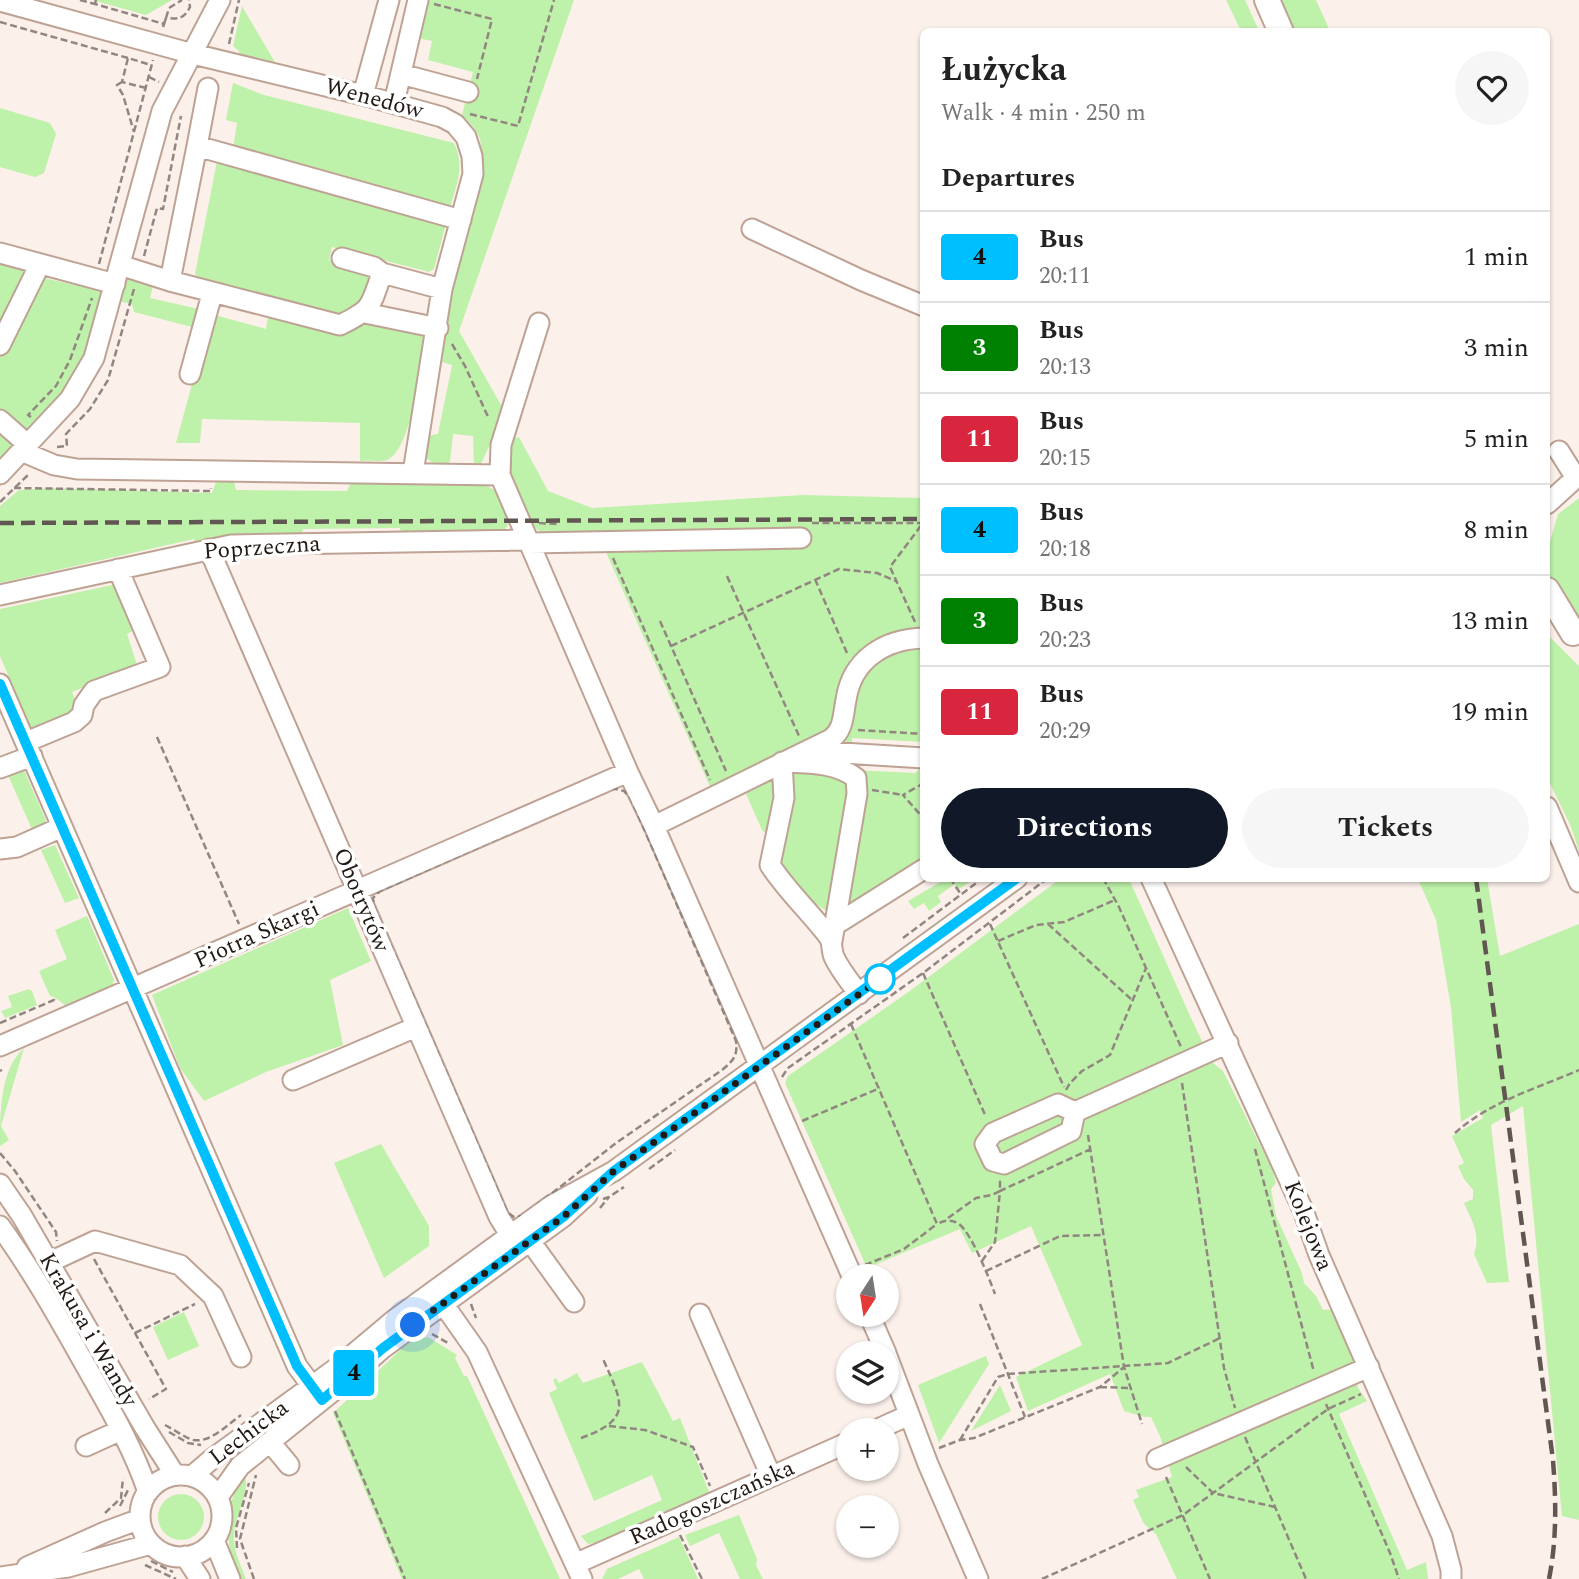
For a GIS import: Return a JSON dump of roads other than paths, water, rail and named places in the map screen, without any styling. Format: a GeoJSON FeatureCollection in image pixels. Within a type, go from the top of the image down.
{"type":"FeatureCollection","features":[{"type":"Feature","properties":{"kind":"main road"},"geometry":{"type":"LineString","coordinates":[[1267,0],[1279,28]]}},
{"type":"Feature","properties":{"kind":"main road"},"geometry":{"type":"LineString","coordinates":[[1550,595],[1576,636]]}},
{"type":"Feature","properties":{"kind":"main road"},"geometry":{"type":"LineString","coordinates":[[1550,611],[1576,636]]}},
{"type":"Feature","properties":{"kind":"street"},"geometry":{"type":"LineString","coordinates":[[0,474],[70,399],[94,358],[106,297],[117,274],[162,111],[220,0]]}},
{"type":"Feature","properties":{"kind":"street"},"geometry":{"type":"LineString","coordinates":[[363,95],[389,0]]}},
{"type":"Feature","properties":{"kind":"street"},"geometry":{"type":"LineString","coordinates":[[394,103],[418,0]]}},
{"type":"Feature","properties":{"kind":"street","name":"Wenedów"},"geometry":{"type":"LineString","coordinates":[[2,8],[363,95],[442,117],[455,124],[466,137],[472,156],[473,174],[443,289],[413,473]]}},
{"type":"Feature","properties":{"kind":"street"},"geometry":{"type":"LineString","coordinates":[[401,74],[472,89]]}},
{"type":"Feature","properties":{"kind":"street"},"geometry":{"type":"LineString","coordinates":[[170,281],[208,88]]}},
{"type":"Feature","properties":{"kind":"street"},"geometry":{"type":"LineString","coordinates":[[198,146],[461,220]]}},
{"type":"Feature","properties":{"kind":"street"},"geometry":{"type":"LineString","coordinates":[[752,229],[920,304]]}},
{"type":"Feature","properties":{"kind":"street"},"geometry":{"type":"LineString","coordinates":[[0,253],[40,264],[106,297]]}},
{"type":"Feature","properties":{"kind":"street"},"geometry":{"type":"LineString","coordinates":[[342,258],[374,267],[383,273],[443,289]]}},
{"type":"Feature","properties":{"kind":"street"},"geometry":{"type":"LineString","coordinates":[[0,345],[40,264]]}},
{"type":"Feature","properties":{"kind":"street"},"geometry":{"type":"LineString","coordinates":[[117,274],[170,281],[340,325],[365,313],[371,305],[383,273]]}},
{"type":"Feature","properties":{"kind":"street"},"geometry":{"type":"LineString","coordinates":[[190,374],[212,294]]}},
{"type":"Feature","properties":{"kind":"street"},"geometry":{"type":"LineString","coordinates":[[365,313],[438,328]]}},
{"type":"Feature","properties":{"kind":"street"},"geometry":{"type":"LineString","coordinates":[[539,323],[501,445],[500,475],[759,1066],[853,1264]]}},
{"type":"Feature","properties":{"kind":"street"},"geometry":{"type":"LineString","coordinates":[[0,419],[24,448],[54,465],[77,469],[500,475]]}},
{"type":"Feature","properties":{"kind":"street"},"geometry":{"type":"LineString","coordinates":[[1559,451],[1576,472]]}},
{"type":"Feature","properties":{"kind":"street"},"geometry":{"type":"LineString","coordinates":[[1550,484],[1576,472]]}},
{"type":"Feature","properties":{"kind":"street"},"geometry":{"type":"LineString","coordinates":[[1550,501],[1576,472]]}},
{"type":"Feature","properties":{"kind":"street","name":"Poprzeczna"},"geometry":{"type":"LineString","coordinates":[[0,595],[231,545],[801,538]]}},
{"type":"Feature","properties":{"kind":"street","name":"Obotrytów"},"geometry":{"type":"LineString","coordinates":[[209,549],[499,1217],[574,1302]]}},
{"type":"Feature","properties":{"kind":"street"},"geometry":{"type":"LineString","coordinates":[[0,768],[75,722],[82,715],[84,705],[94,691],[160,667],[118,569]]}},
{"type":"Feature","properties":{"kind":"street"},"geometry":{"type":"LineString","coordinates":[[654,826],[831,739],[841,729],[846,698],[855,670],[878,649],[920,639]]}},
{"type":"Feature","properties":{"kind":"street"},"geometry":{"type":"LineString","coordinates":[[0,684],[297,1366],[322,1397]]}},
{"type":"Feature","properties":{"kind":"street"},"geometry":{"type":"LineString","coordinates":[[805,751],[920,758]]}},
{"type":"Feature","properties":{"kind":"street"},"geometry":{"type":"LineString","coordinates":[[782,762],[812,763],[838,768],[856,778],[858,787],[832,951],[859,994]]}},
{"type":"Feature","properties":{"kind":"street"},"geometry":{"type":"LineString","coordinates":[[782,762],[783,798],[770,865],[789,891],[833,933]]}},
{"type":"Feature","properties":{"kind":"street","name":"Piotra Skargi"},"geometry":{"type":"LineString","coordinates":[[0,1046],[628,772]]}},
{"type":"Feature","properties":{"kind":"street"},"geometry":{"type":"LineString","coordinates":[[1550,814],[1579,882]]}},
{"type":"Feature","properties":{"kind":"street"},"geometry":{"type":"LineString","coordinates":[[0,849],[17,847],[62,827]]}},
{"type":"Feature","properties":{"kind":"street"},"geometry":{"type":"LineString","coordinates":[[833,933],[920,872]]}},
{"type":"Feature","properties":{"kind":"street","name":"Lechicka"},"geometry":{"type":"LineString","coordinates":[[218,1497],[240,1466],[439,1297],[520,1242],[552,1205],[620,1177],[759,1066],[1012,882]]}},
{"type":"Feature","properties":{"kind":"street","name":"Kolejowa"},"geometry":{"type":"LineString","coordinates":[[1153,882],[1303,1210],[1319,1255],[1442,1535],[1451,1579]]}},
{"type":"Feature","properties":{"kind":"street"},"geometry":{"type":"LineString","coordinates":[[293,1080],[416,1027]]}},
{"type":"Feature","properties":{"kind":"street"},"geometry":{"type":"LineString","coordinates":[[1080,1110],[1071,1131],[1004,1164],[993,1161],[985,1144],[993,1133],[1058,1104],[1080,1110],[1228,1043]]}},
{"type":"Feature","properties":{"kind":"street","name":"Krakusa i Wandy"},"geometry":{"type":"LineString","coordinates":[[0,1184],[50,1262],[145,1428],[184,1476]]}},
{"type":"Feature","properties":{"kind":"street","name":"Krakusa i Wandy"},"geometry":{"type":"LineString","coordinates":[[0,1226],[39,1285],[121,1430],[148,1492]]}},
{"type":"Feature","properties":{"kind":"street"},"geometry":{"type":"LineString","coordinates":[[50,1262],[95,1241],[180,1265],[213,1296],[241,1357]]}},
{"type":"Feature","properties":{"kind":"street"},"geometry":{"type":"LineString","coordinates":[[439,1297],[477,1352],[579,1572]]}},
{"type":"Feature","properties":{"kind":"street"},"geometry":{"type":"LineString","coordinates":[[700,1314],[771,1476]]}},
{"type":"Feature","properties":{"kind":"street"},"geometry":{"type":"LineString","coordinates":[[1165,1456],[1369,1367]]}},
{"type":"Feature","properties":{"kind":"street"},"geometry":{"type":"LineString","coordinates":[[899,1387],[978,1579]]}},
{"type":"Feature","properties":{"kind":"street","name":"Lechicka"},"geometry":{"type":"LineString","coordinates":[[184,1476],[322,1397]]}},
{"type":"Feature","properties":{"kind":"street"},"geometry":{"type":"LineString","coordinates":[[899,1420],[909,1415]]}},
{"type":"Feature","properties":{"kind":"street"},"geometry":{"type":"LineString","coordinates":[[86,1447],[121,1430]]}},
{"type":"Feature","properties":{"kind":"street"},"geometry":{"type":"LineString","coordinates":[[270,1442],[289,1465]]}},
{"type":"Feature","properties":{"kind":"street","name":"Radogoszczańska"},"geometry":{"type":"LineString","coordinates":[[579,1572],[716,1500],[836,1448]]}},
{"type":"Feature","properties":{"kind":"street"},"geometry":{"type":"LineString","coordinates":[[8,1577],[147,1552],[161,1551],[185,1556],[196,1554],[214,1540],[222,1519],[218,1497],[211,1488],[184,1476],[165,1478],[148,1492],[140,1519],[146,1536],[147,1552]]}},
{"type":"Feature","properties":{"kind":"street"},"geometry":{"type":"LineString","coordinates":[[8,1577],[106,1531],[140,1519]]}},
{"type":"Feature","properties":{"kind":"street"},"geometry":{"type":"LineString","coordinates":[[214,1540],[230,1579]]}},
{"type":"Feature","properties":{"kind":"street"},"geometry":{"type":"LineString","coordinates":[[185,1556],[191,1578]]}},
{"type":"Feature","properties":{"kind":"railway"},"geometry":{"type":"LineString","coordinates":[[0,523],[920,519]]}},
{"type":"Feature","properties":{"kind":"railway"},"geometry":{"type":"LineString","coordinates":[[1477,882],[1553,1460],[1555,1520],[1549,1579]]}}]}
